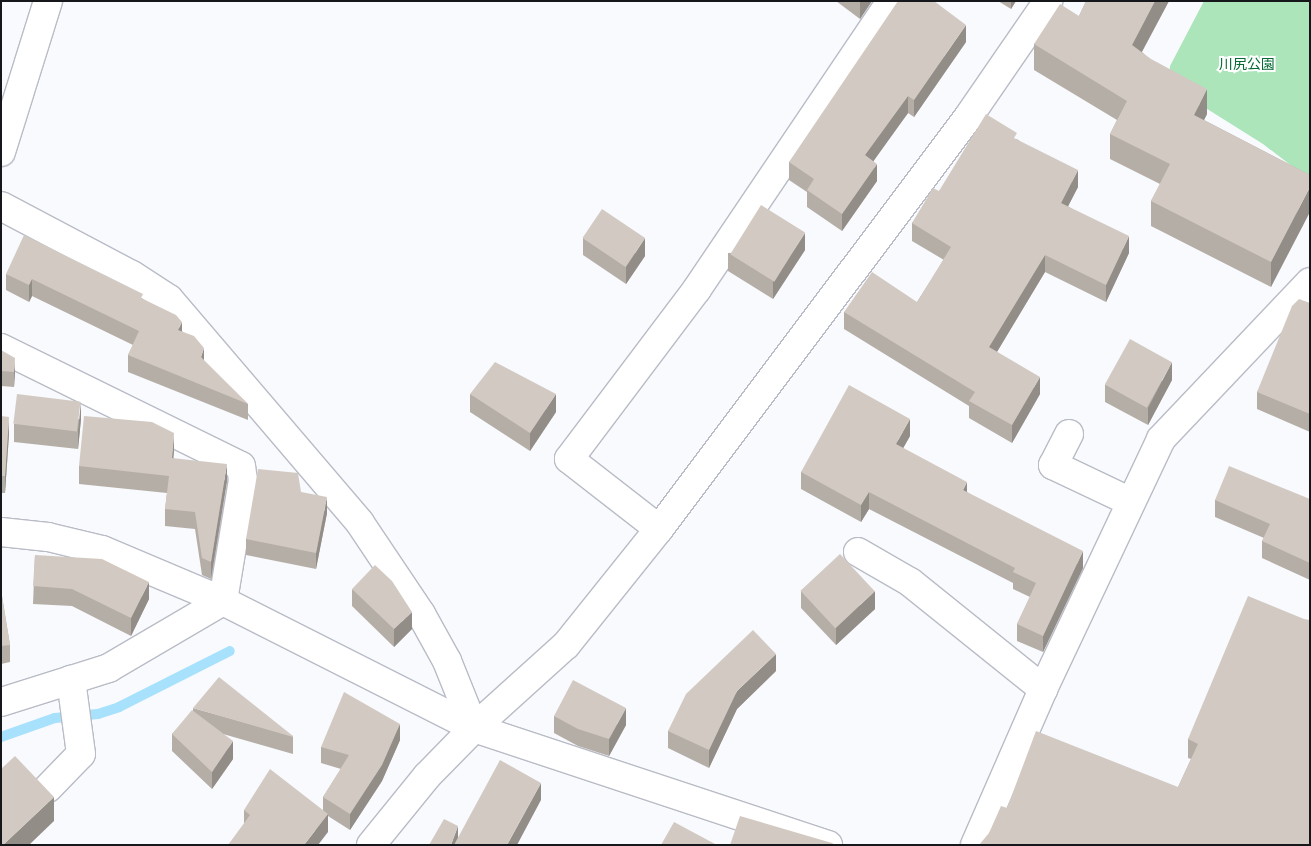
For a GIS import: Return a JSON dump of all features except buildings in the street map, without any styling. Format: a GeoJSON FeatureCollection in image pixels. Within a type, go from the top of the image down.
{"type":"FeatureCollection","features":[{"type":"Feature","properties":{"kind":"street"},"geometry":{"type":"LineString","coordinates":[[1,152],[48,1]]}},
{"type":"Feature","properties":{"kind":"street"},"geometry":{"type":"LineString","coordinates":[[659,529],[569,460],[697,289],[891,1]]}},
{"type":"Feature","properties":{"kind":"street"},"geometry":{"type":"LineString","coordinates":[[372,845],[426,776],[474,728],[566,645],[659,529],[969,116],[1048,1]]}},
{"type":"Feature","properties":{"kind":"street"},"geometry":{"type":"LineString","coordinates":[[1,206],[132,275],[169,299],[360,522],[421,614],[446,661],[474,728]]}},
{"type":"Feature","properties":{"kind":"street"},"geometry":{"type":"LineString","coordinates":[[975,845],[1043,688],[1161,439],[1305,295]]}},
{"type":"Feature","properties":{"kind":"street"},"geometry":{"type":"LineString","coordinates":[[1,348],[240,466],[243,480],[223,601]]}},
{"type":"Feature","properties":{"kind":"street"},"geometry":{"type":"LineString","coordinates":[[1069,434],[1053,465],[1131,502]]}},
{"type":"Feature","properties":{"kind":"street"},"geometry":{"type":"LineString","coordinates":[[1,532],[48,537],[102,550],[223,601],[474,728],[828,845]]}},
{"type":"Feature","properties":{"kind":"street"},"geometry":{"type":"LineString","coordinates":[[858,552],[910,582],[1043,688]]}},
{"type":"Feature","properties":{"kind":"street"},"geometry":{"type":"LineString","coordinates":[[1,702],[72,687],[109,668],[223,601]]}},
{"type":"Feature","properties":{"kind":"street"},"geometry":{"type":"LineString","coordinates":[[48,788],[81,754],[72,687]]}},
{"type":"Feature","properties":{"kind":"street"},"geometry":{"type":"LineString","coordinates":[[397,845],[426,776]]}},
{"type":"Feature","properties":{"kind":"green space","name":"川尻公園"},"geometry":{"type":"Polygon","coordinates":[[[1204,1],[1310,1],[1310,180],[1263,144],[1169,85],[1170,66],[1204,1]]]}},
{"type":"Feature","properties":{"kind":"waterway"},"geometry":{"type":"LineString","coordinates":[[1,737],[55,718],[98,714],[119,707],[230,651]]}}]}
